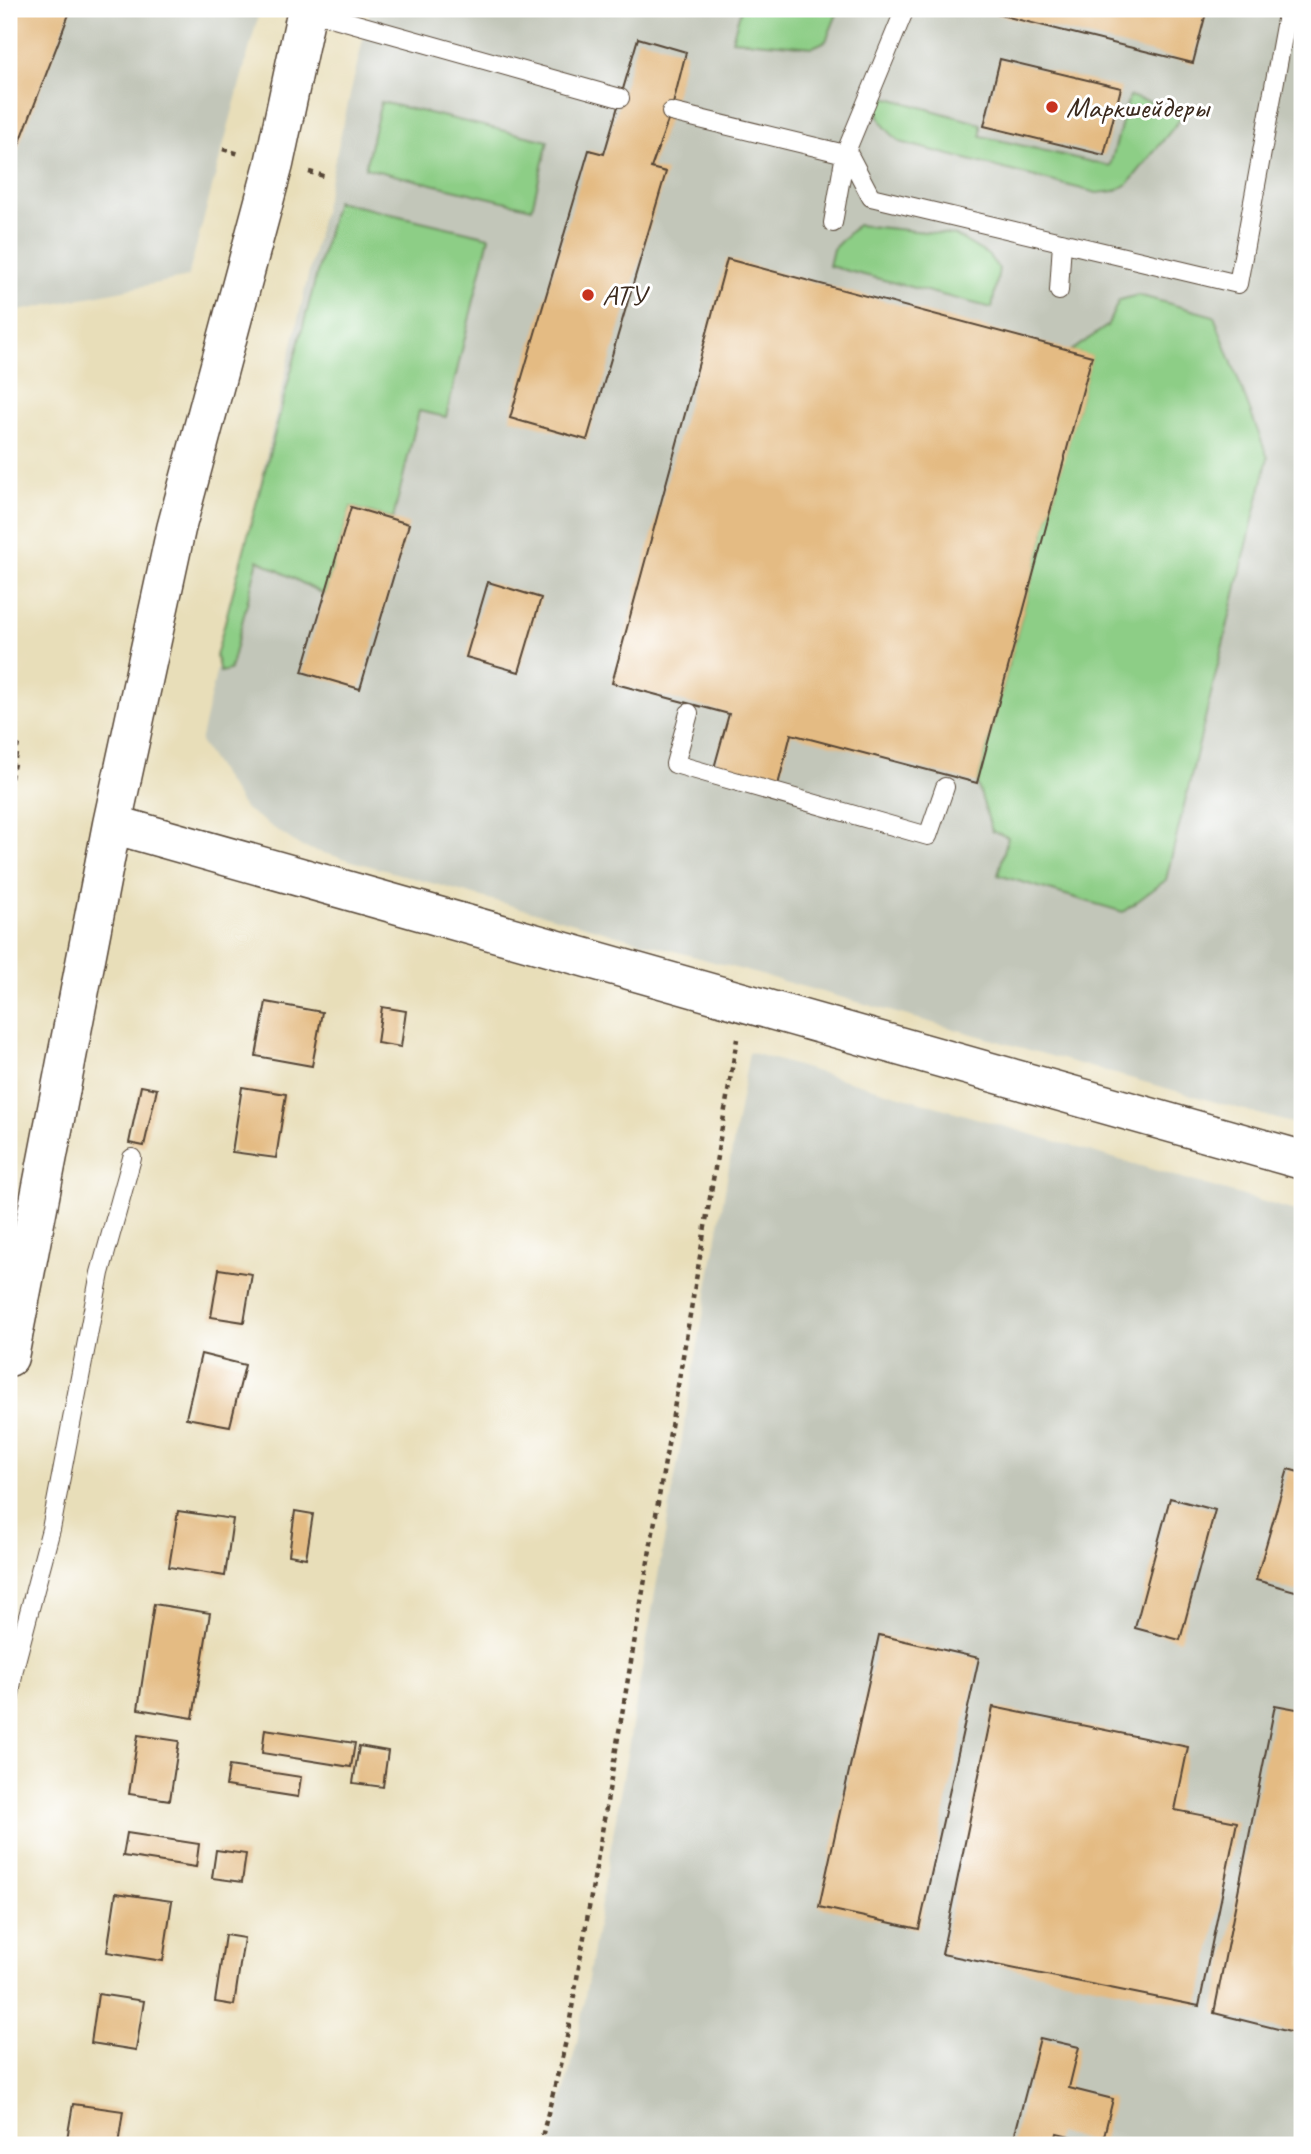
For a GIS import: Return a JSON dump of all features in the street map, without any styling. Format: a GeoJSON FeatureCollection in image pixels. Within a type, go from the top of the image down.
{"type":"FeatureCollection","features":[{"type":"Feature","properties":{"kind":"street"},"geometry":{"type":"LineString","coordinates":[[9,1357],[112,824],[176,529],[274,164],[306,9]]}},
{"type":"Feature","properties":{"kind":"street"},"geometry":{"type":"LineString","coordinates":[[112,824],[1302,1160]]}},
{"type":"Feature","properties":{"kind":"lane"},"geometry":{"type":"LineString","coordinates":[[306,9],[620,98]]}},
{"type":"Feature","properties":{"kind":"lane"},"geometry":{"type":"LineString","coordinates":[[833,223],[845,154],[905,9]]}},
{"type":"Feature","properties":{"kind":"lane"},"geometry":{"type":"LineString","coordinates":[[671,113],[849,155],[871,197],[1238,284],[1288,9]]}},
{"type":"Feature","properties":{"kind":"lane"},"geometry":{"type":"LineString","coordinates":[[1059,291],[1062,242]]}},
{"type":"Feature","properties":{"kind":"lane"},"geometry":{"type":"LineString","coordinates":[[689,713],[675,764],[928,836],[945,787]]}},
{"type":"Feature","properties":{"kind":"lane"},"geometry":{"type":"LineString","coordinates":[[9,1701],[11,1669],[51,1530],[100,1273],[132,1158]]}},
{"type":"Feature","properties":{"kind":"path"},"geometry":{"type":"LineString","coordinates":[[9,788],[19,740]]}},
{"type":"Feature","properties":{"kind":"path"},"geometry":{"type":"LineString","coordinates":[[540,2145],[567,2037],[743,1003]]}},
{"type":"Feature","properties":{"kind":"shaded area"},"geometry":{"type":"Polygon","coordinates":[[[9,9],[260,9],[188,277],[9,313],[9,9]]]}},
{"type":"Feature","properties":{"kind":"shaded area"},"geometry":{"type":"Polygon","coordinates":[[[370,9],[1302,9],[1302,1126],[302,847],[244,808],[200,742],[370,9]]]}},
{"type":"Feature","properties":{"kind":"shaded area"},"geometry":{"type":"Polygon","coordinates":[[[749,1052],[1302,1213],[1302,2145],[551,2145],[577,2042],[749,1052]]]}},
{"type":"Feature","properties":{"kind":"green space"},"geometry":{"type":"Polygon","coordinates":[[[741,9],[839,9],[826,41],[813,47],[732,40],[741,9]]]}},
{"type":"Feature","properties":{"kind":"green space"},"geometry":{"type":"Polygon","coordinates":[[[875,94],[981,124],[981,136],[1110,166],[1129,96],[1186,112],[1129,183],[1115,191],[1097,193],[900,142],[881,121],[875,94]]]}},
{"type":"Feature","properties":{"kind":"green space"},"geometry":{"type":"Polygon","coordinates":[[[381,102],[548,141],[532,208],[365,168],[381,102]]]}},
{"type":"Feature","properties":{"kind":"green space"},"geometry":{"type":"Polygon","coordinates":[[[336,201],[489,237],[446,417],[419,411],[393,519],[351,507],[325,595],[258,560],[230,670],[220,672],[216,656],[336,201]]]}},
{"type":"Feature","properties":{"kind":"green space"},"geometry":{"type":"Polygon","coordinates":[[[857,225],[955,235],[988,255],[999,269],[992,308],[829,266],[833,249],[857,225]]]}},
{"type":"Feature","properties":{"kind":"green space"},"geometry":{"type":"Polygon","coordinates":[[[1138,295],[1214,316],[1268,458],[1166,880],[1123,912],[998,875],[1008,837],[992,831],[977,783],[1091,357],[1071,351],[1107,326],[1119,300],[1138,295]]]}},
{"type":"Feature","properties":{"kind":"building"},"geometry":{"type":"Polygon","coordinates":[[[9,9],[71,9],[9,171],[9,9]]]}},
{"type":"Feature","properties":{"kind":"building"},"geometry":{"type":"Polygon","coordinates":[[[976,9],[1207,9],[1193,63],[976,9]]]}},
{"type":"Feature","properties":{"kind":"building","name":"АТУ"},"geometry":{"type":"Polygon","coordinates":[[[638,38],[686,52],[671,112],[651,168],[666,172],[587,440],[510,418],[589,150],[604,154],[638,38]]]}},
{"type":"Feature","properties":{"kind":"building","name":"Маркшейдеры"},"geometry":{"type":"Polygon","coordinates":[[[1000,59],[1121,88],[1104,155],[984,126],[1000,59]]]}},
{"type":"Feature","properties":{"kind":"building"},"geometry":{"type":"Polygon","coordinates":[[[727,259],[1092,356],[977,783],[791,734],[778,785],[714,768],[729,714],[612,683],[727,259]]]}},
{"type":"Feature","properties":{"kind":"building"},"geometry":{"type":"Polygon","coordinates":[[[351,507],[409,524],[360,689],[302,672],[351,507]]]}},
{"type":"Feature","properties":{"kind":"building"},"geometry":{"type":"Polygon","coordinates":[[[488,582],[541,598],[519,672],[466,657],[488,582]]]}},
{"type":"Feature","properties":{"kind":"building"},"geometry":{"type":"Polygon","coordinates":[[[266,1002],[322,1012],[312,1066],[256,1056],[266,1002]]]}},
{"type":"Feature","properties":{"kind":"building"},"geometry":{"type":"Polygon","coordinates":[[[382,1007],[406,1011],[401,1047],[377,1043],[382,1007]]]}},
{"type":"Feature","properties":{"kind":"building"},"geometry":{"type":"Polygon","coordinates":[[[141,1086],[157,1089],[144,1146],[129,1143],[141,1086]]]}},
{"type":"Feature","properties":{"kind":"building"},"geometry":{"type":"Polygon","coordinates":[[[242,1087],[286,1094],[276,1158],[232,1152],[242,1087]]]}},
{"type":"Feature","properties":{"kind":"building"},"geometry":{"type":"Polygon","coordinates":[[[219,1269],[252,1274],[244,1322],[211,1317],[219,1269]]]}},
{"type":"Feature","properties":{"kind":"building"},"geometry":{"type":"Polygon","coordinates":[[[201,1354],[245,1365],[230,1426],[186,1418],[201,1354]]]}},
{"type":"Feature","properties":{"kind":"building"},"geometry":{"type":"Polygon","coordinates":[[[1288,1469],[1302,1473],[1302,1593],[1256,1580],[1288,1469]]]}},
{"type":"Feature","properties":{"kind":"building"},"geometry":{"type":"Polygon","coordinates":[[[1170,1498],[1215,1510],[1180,1640],[1135,1628],[1170,1498]]]}},
{"type":"Feature","properties":{"kind":"building"},"geometry":{"type":"Polygon","coordinates":[[[178,1511],[233,1519],[225,1576],[169,1567],[178,1511]]]}},
{"type":"Feature","properties":{"kind":"building"},"geometry":{"type":"Polygon","coordinates":[[[295,1511],[313,1514],[306,1558],[289,1555],[295,1511]]]}},
{"type":"Feature","properties":{"kind":"building"},"geometry":{"type":"Polygon","coordinates":[[[154,1604],[210,1613],[193,1718],[138,1709],[154,1604]]]}},
{"type":"Feature","properties":{"kind":"building"},"geometry":{"type":"Polygon","coordinates":[[[879,1635],[979,1658],[919,1929],[819,1907],[879,1635]]]}},
{"type":"Feature","properties":{"kind":"building"},"geometry":{"type":"Polygon","coordinates":[[[1275,1705],[1302,1710],[1302,2035],[1214,2013],[1275,1705]]]}},
{"type":"Feature","properties":{"kind":"building"},"geometry":{"type":"Polygon","coordinates":[[[993,1707],[1188,1747],[1175,1810],[1237,1822],[1199,2006],[942,1954],[993,1707]]]}},
{"type":"Feature","properties":{"kind":"building"},"geometry":{"type":"Polygon","coordinates":[[[265,1729],[355,1743],[351,1767],[262,1753],[265,1729]]]}},
{"type":"Feature","properties":{"kind":"building"},"geometry":{"type":"Polygon","coordinates":[[[138,1735],[179,1741],[170,1800],[129,1794],[138,1735]]]}},
{"type":"Feature","properties":{"kind":"building"},"geometry":{"type":"Polygon","coordinates":[[[359,1746],[388,1751],[383,1787],[353,1783],[359,1746]]]}},
{"type":"Feature","properties":{"kind":"building"},"geometry":{"type":"Polygon","coordinates":[[[229,1766],[301,1777],[298,1797],[226,1786],[229,1766]]]}},
{"type":"Feature","properties":{"kind":"building"},"geometry":{"type":"Polygon","coordinates":[[[127,1833],[199,1844],[196,1867],[123,1856],[127,1833]]]}},
{"type":"Feature","properties":{"kind":"building"},"geometry":{"type":"Polygon","coordinates":[[[216,1850],[246,1854],[242,1882],[212,1878],[216,1850]]]}},
{"type":"Feature","properties":{"kind":"building"},"geometry":{"type":"Polygon","coordinates":[[[116,1893],[172,1901],[163,1961],[107,1952],[116,1893]]]}},
{"type":"Feature","properties":{"kind":"building"},"geometry":{"type":"Polygon","coordinates":[[[225,1935],[244,1938],[234,2005],[215,2002],[225,1935]]]}},
{"type":"Feature","properties":{"kind":"building"},"geometry":{"type":"Polygon","coordinates":[[[98,1994],[144,2001],[136,2050],[91,2043],[98,1994]]]}},
{"type":"Feature","properties":{"kind":"building"},"geometry":{"type":"Polygon","coordinates":[[[1040,2038],[1079,2047],[1069,2088],[1113,2099],[1102,2144],[1057,2133],[1054,2145],[1012,2145],[1040,2038]]]}},
{"type":"Feature","properties":{"kind":"building"},"geometry":{"type":"Polygon","coordinates":[[[73,2104],[123,2111],[118,2145],[66,2145],[73,2104]]]}},
{"type":"Feature","properties":{"kind":"place","name":"Маркшейдеры"},"geometry":{"type":"Point","coordinates":[1052,107]}},
{"type":"Feature","properties":{"kind":"place","name":"АТУ"},"geometry":{"type":"Point","coordinates":[588,295]}}]}
